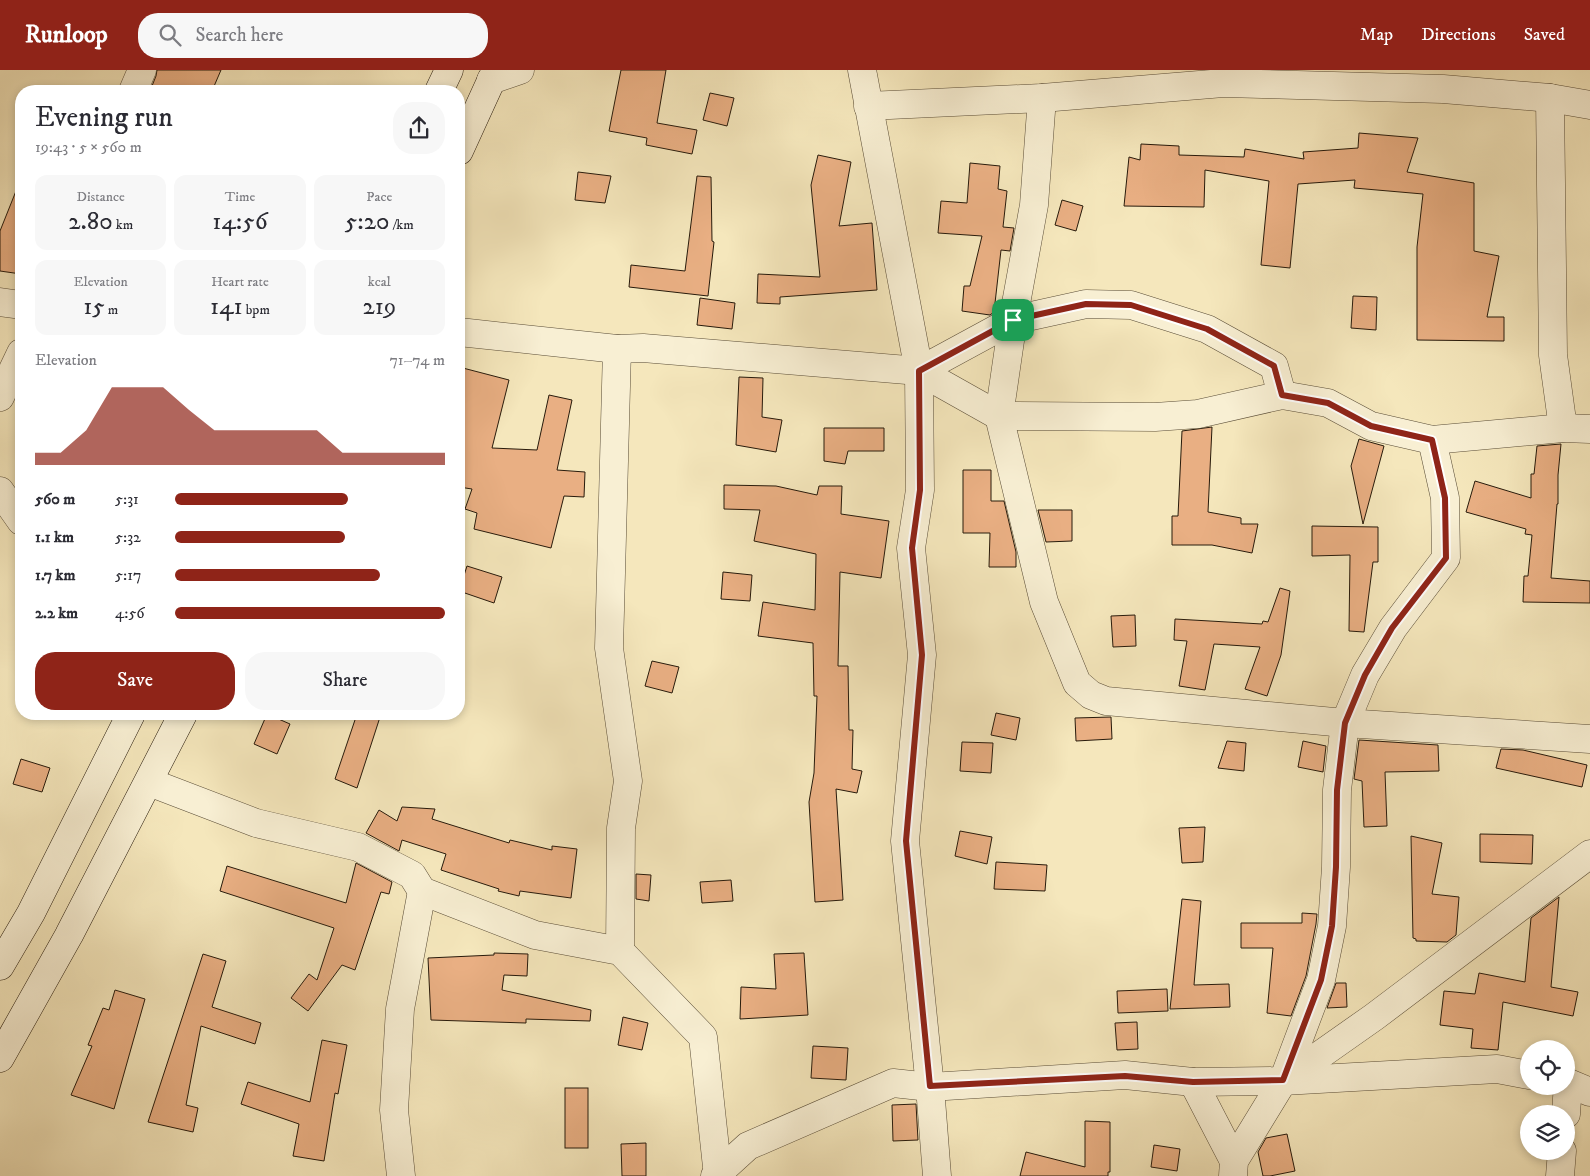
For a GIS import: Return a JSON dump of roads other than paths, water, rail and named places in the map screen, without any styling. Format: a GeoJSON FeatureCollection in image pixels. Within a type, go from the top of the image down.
{"type":"FeatureCollection","features":[{"type":"Feature","properties":{"kind":"street"},"geometry":{"type":"LineString","coordinates":[[136,85],[142,70]]}},
{"type":"Feature","properties":{"kind":"street"},"geometry":{"type":"LineString","coordinates":[[442,85],[449,70]]}},
{"type":"Feature","properties":{"kind":"street"},"geometry":{"type":"LineString","coordinates":[[465,138],[493,75],[520,70]]}},
{"type":"Feature","properties":{"kind":"street"},"geometry":{"type":"LineString","coordinates":[[862,70],[919,371],[920,490],[912,548],[922,655],[906,841],[937,1176]]}},
{"type":"Feature","properties":{"kind":"street"},"geometry":{"type":"LineString","coordinates":[[868,106],[1042,98],[1222,77],[1443,80],[1590,105]]}},
{"type":"Feature","properties":{"kind":"street"},"geometry":{"type":"LineString","coordinates":[[1042,98],[1034,205],[1013,320],[999,416],[1044,602],[1077,683],[1091,695],[1106,701],[1345,723],[1590,739]]}},
{"type":"Feature","properties":{"kind":"street"},"geometry":{"type":"LineString","coordinates":[[1550,98],[1553,355],[1563,428]]}},
{"type":"Feature","properties":{"kind":"street"},"geometry":{"type":"LineString","coordinates":[[0,302],[15,304]]}},
{"type":"Feature","properties":{"kind":"street"},"geometry":{"type":"LineString","coordinates":[[919,371],[1013,320],[1086,304],[1131,305],[1207,329],[1251,352],[1274,366],[1282,395]]}},
{"type":"Feature","properties":{"kind":"street"},"geometry":{"type":"LineString","coordinates":[[465,333],[617,349],[643,348],[919,371],[999,416],[1155,417],[1198,414],[1282,395],[1328,403],[1371,426],[1432,440],[1563,428],[1590,428]]}},
{"type":"Feature","properties":{"kind":"street"},"geometry":{"type":"LineString","coordinates":[[617,349],[609,648],[628,781],[621,828],[620,951]]}},
{"type":"Feature","properties":{"kind":"street"},"geometry":{"type":"LineString","coordinates":[[0,397],[15,366]]}},
{"type":"Feature","properties":{"kind":"street"},"geometry":{"type":"LineString","coordinates":[[1233,1168],[1283,1080],[1321,980],[1332,926],[1336,867],[1337,790],[1345,723],[1365,675],[1392,628],[1446,558],[1445,498],[1432,440]]}},
{"type":"Feature","properties":{"kind":"street"},"geometry":{"type":"LineString","coordinates":[[0,491],[15,512]]}},
{"type":"Feature","properties":{"kind":"street"},"geometry":{"type":"LineString","coordinates":[[0,966],[7,940],[32,912],[128,720]]}},
{"type":"Feature","properties":{"kind":"street"},"geometry":{"type":"LineString","coordinates":[[0,1058],[70,935],[180,720]]}},
{"type":"Feature","properties":{"kind":"street"},"geometry":{"type":"LineString","coordinates":[[148,782],[256,823],[358,848],[412,875],[422,892],[536,935],[620,951],[703,1037],[717,1175]]}},
{"type":"Feature","properties":{"kind":"street"},"geometry":{"type":"LineString","coordinates":[[1283,1080],[1374,1017],[1590,854]]}},
{"type":"Feature","properties":{"kind":"street"},"geometry":{"type":"LineString","coordinates":[[401,1176],[394,1110],[400,1009],[422,892]]}},
{"type":"Feature","properties":{"kind":"street"},"geometry":{"type":"LineString","coordinates":[[717,1175],[748,1146],[893,1083],[930,1086],[1125,1076],[1193,1082],[1283,1080],[1497,1070],[1520,1074]]}},
{"type":"Feature","properties":{"kind":"street"},"geometry":{"type":"LineString","coordinates":[[1193,1082],[1233,1168]]}},
{"type":"Feature","properties":{"kind":"street"},"geometry":{"type":"LineString","coordinates":[[1560,1176],[1561,1160]]}}]}
